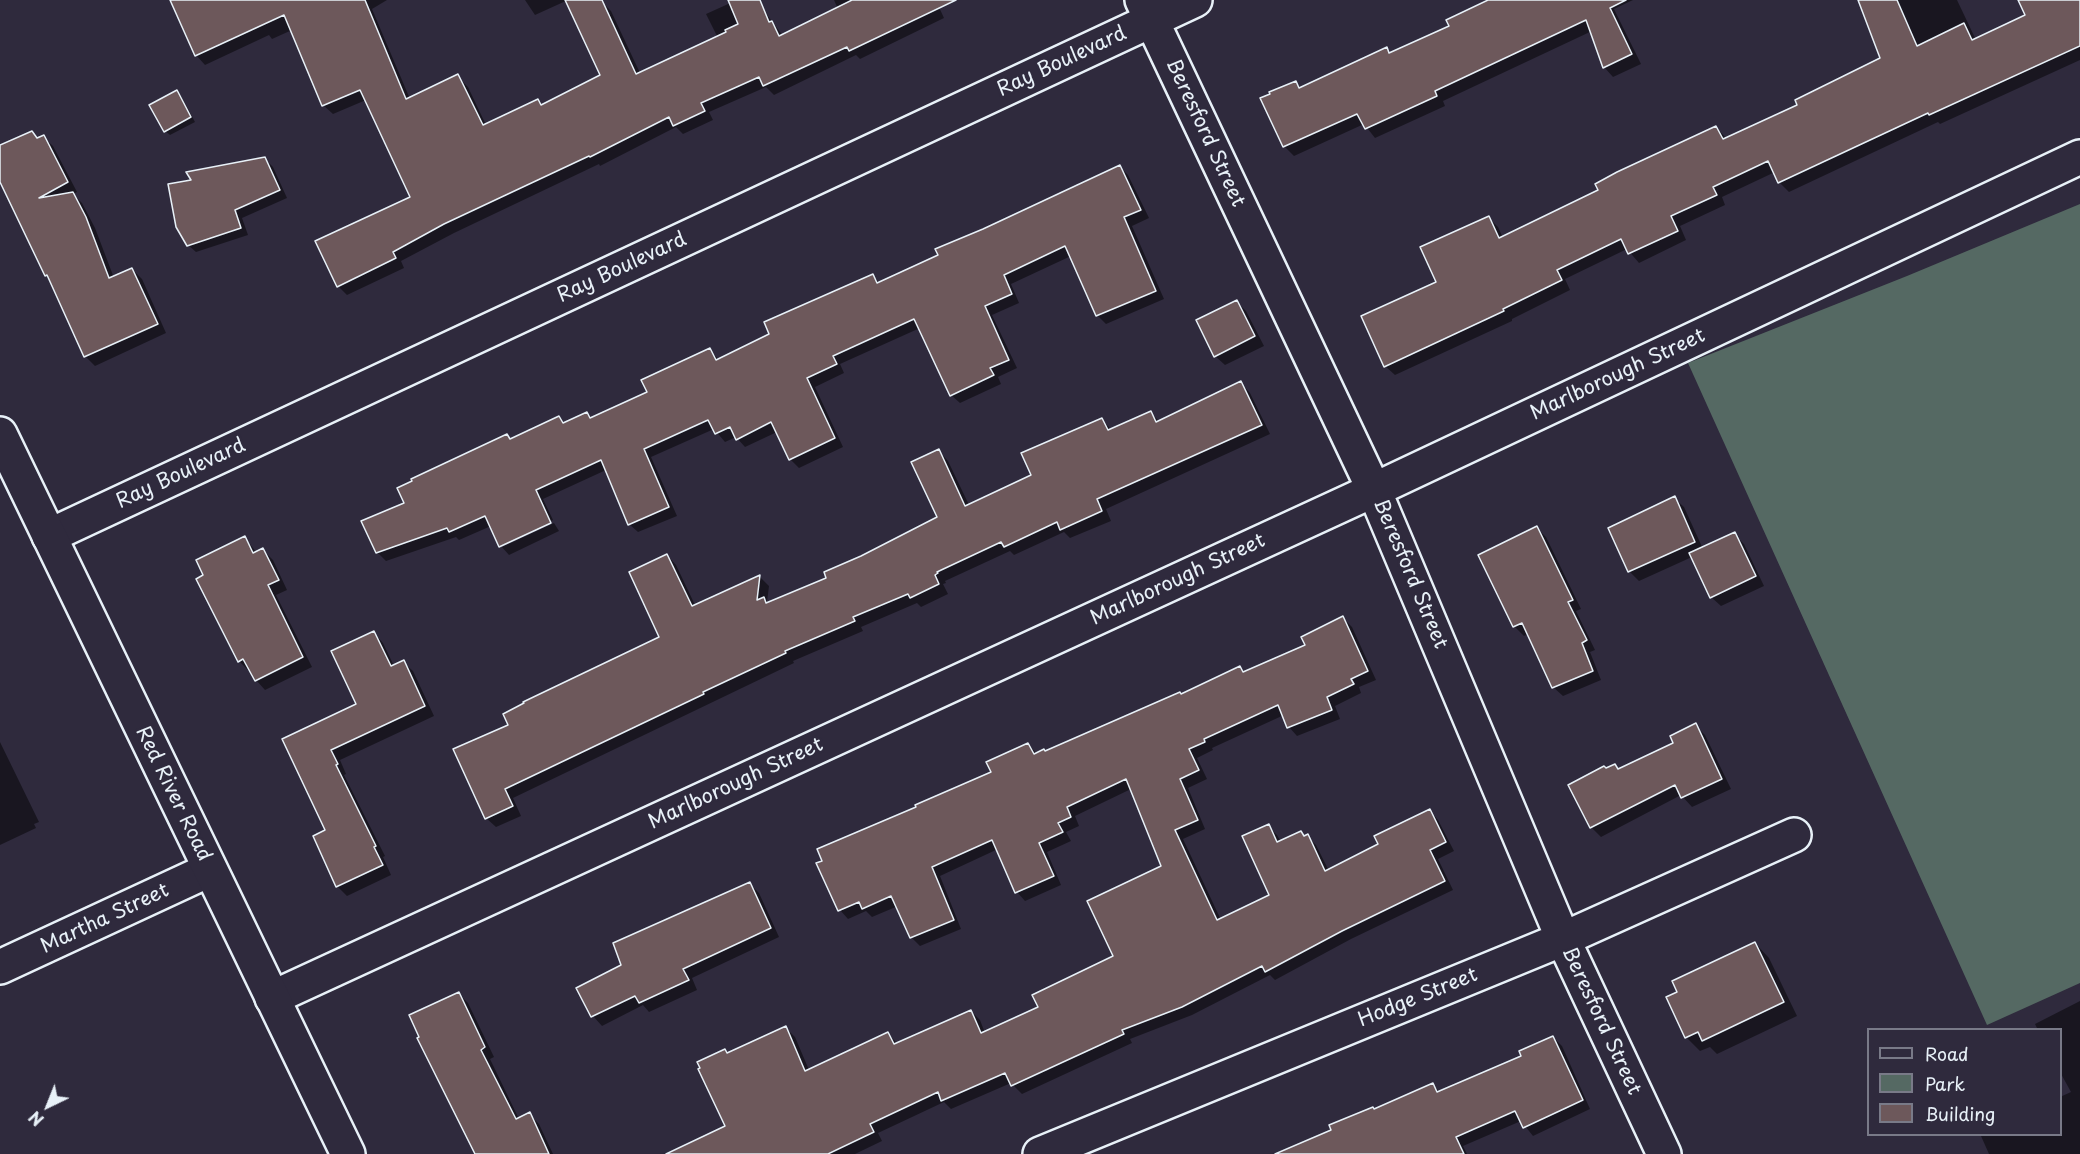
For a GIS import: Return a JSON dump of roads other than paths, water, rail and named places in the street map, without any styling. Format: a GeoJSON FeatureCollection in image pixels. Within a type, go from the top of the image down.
{"type":"FeatureCollection","features":[{"type":"Feature","properties":{"kind":"street","name":"Ray Boulevard"},"geometry":{"type":"LineString","coordinates":[[49,536],[1147,10],[1195,0]]}},
{"type":"Feature","properties":{"kind":"street","name":"Beresford Street"},"geometry":{"type":"LineString","coordinates":[[1147,10],[1374,490],[1563,939],[1664,1154]]}},
{"type":"Feature","properties":{"kind":"street","name":"Marlborough Street"},"geometry":{"type":"LineString","coordinates":[[272,998],[1374,490],[2080,157]]}},
{"type":"Feature","properties":{"kind":"street","name":"Red River Road"},"geometry":{"type":"LineString","coordinates":[[0,434],[348,1154]]}},
{"type":"Feature","properties":{"kind":"street","name":"Hodge Street"},"geometry":{"type":"LineString","coordinates":[[1040,1154],[1563,939],[1794,835]]}},
{"type":"Feature","properties":{"kind":"street","name":"Martha Street"},"geometry":{"type":"LineString","coordinates":[[0,968],[209,870]]}}]}
